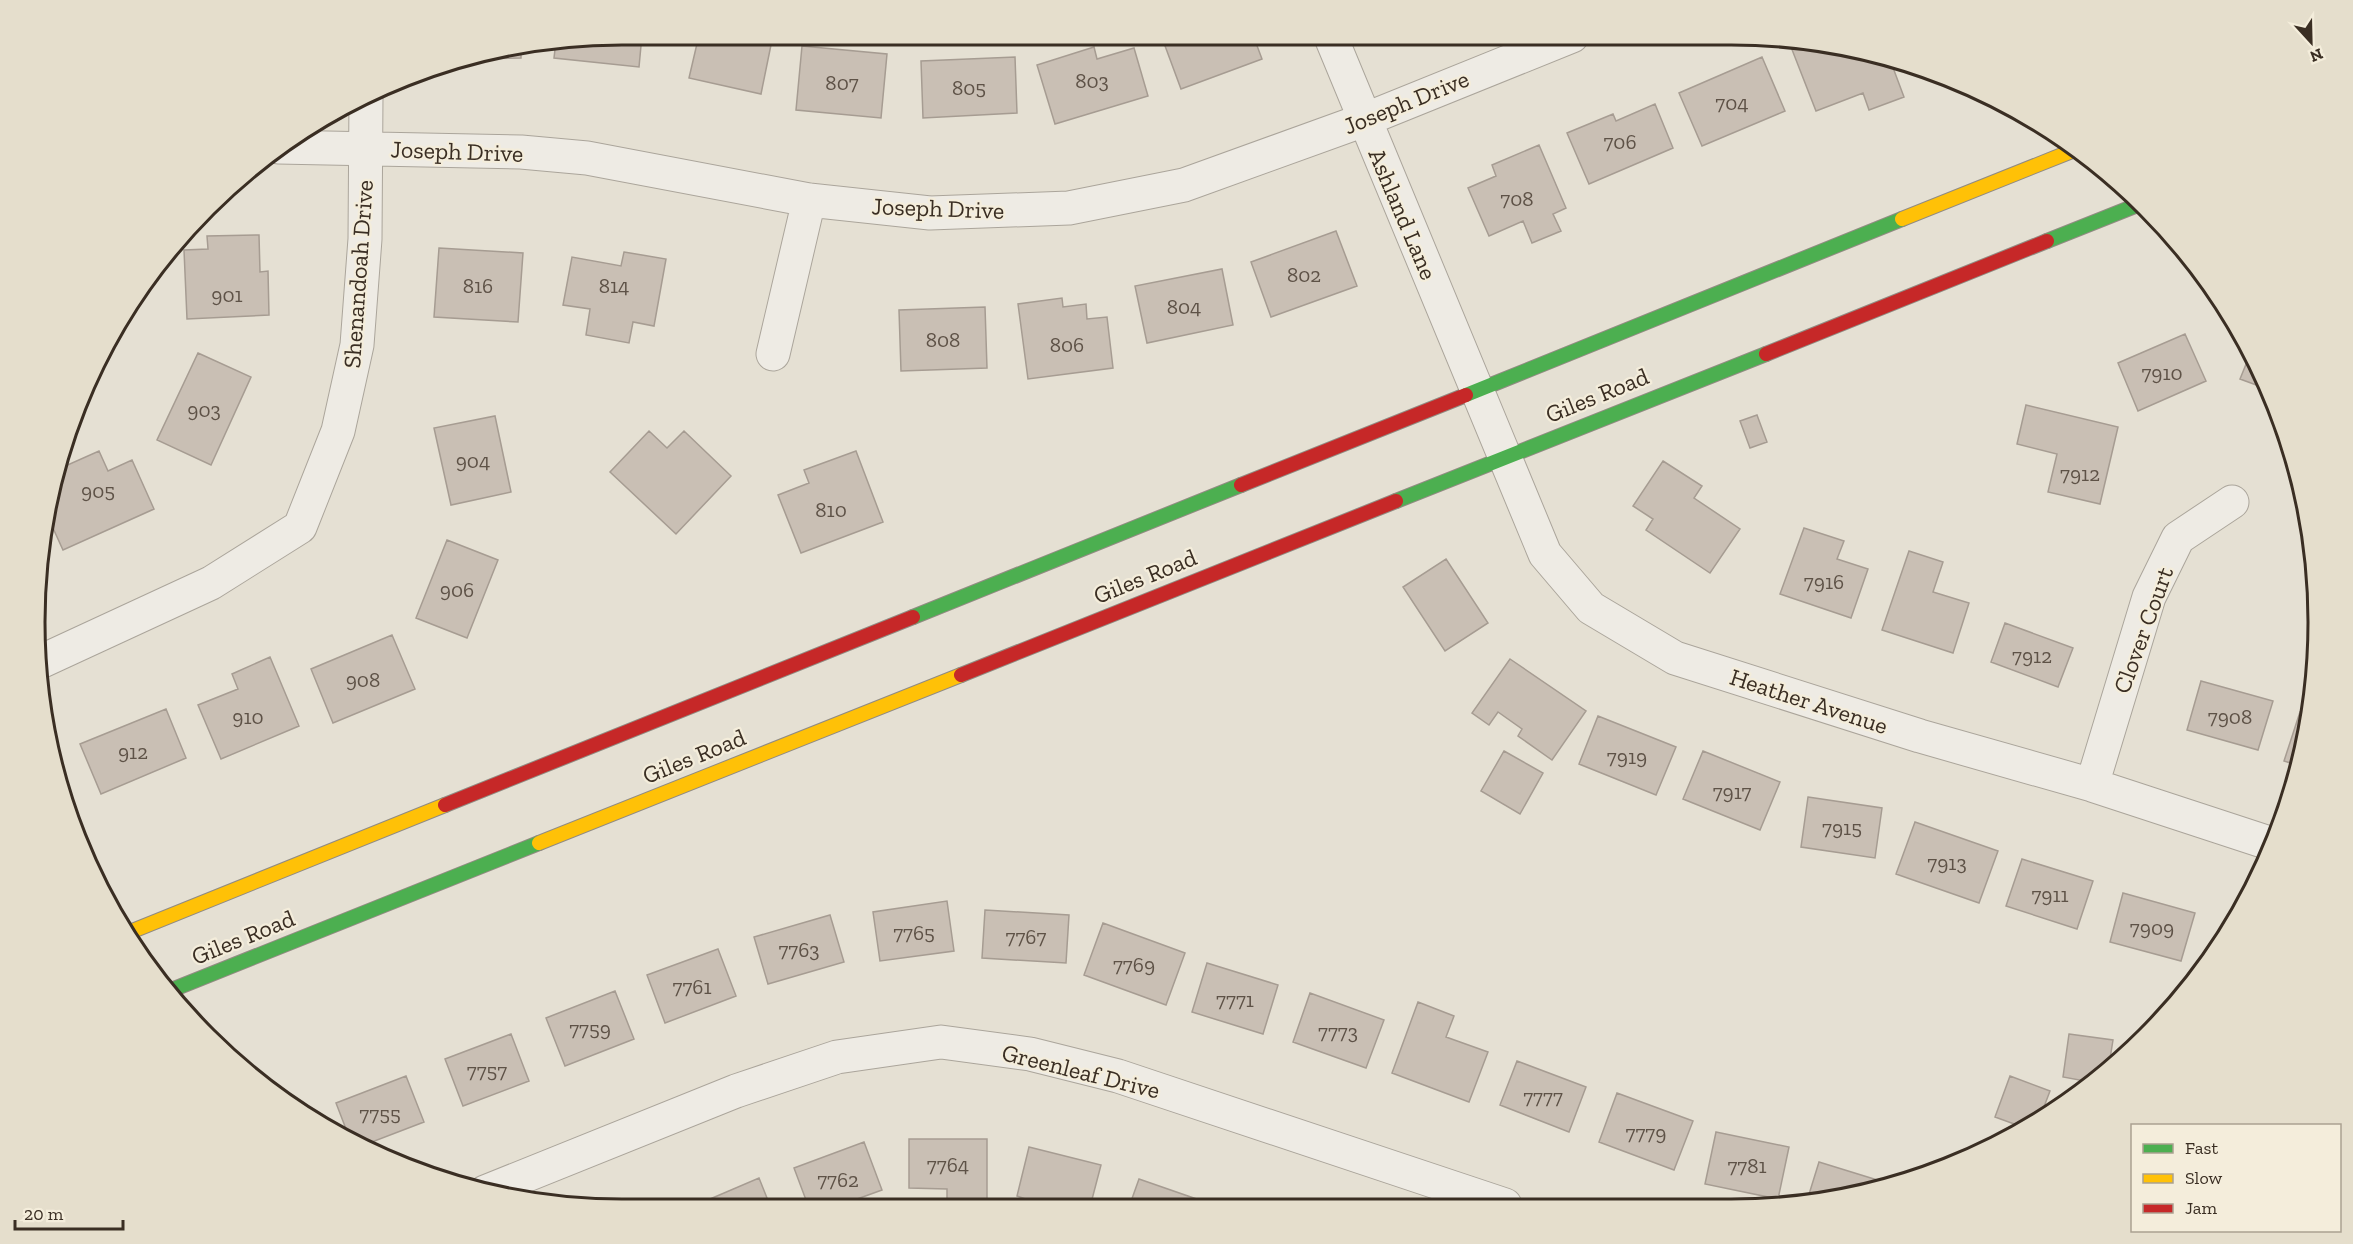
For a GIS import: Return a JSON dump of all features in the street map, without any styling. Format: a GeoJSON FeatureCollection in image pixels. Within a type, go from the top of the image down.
{"type":"FeatureCollection","features":[{"type":"Feature","properties":{"kind":"main road","name":"Giles Road"},"geometry":{"type":"LineString","coordinates":[[134,930],[2067,153]]}},
{"type":"Feature","properties":{"kind":"main road","name":"Giles Road"},"geometry":{"type":"LineString","coordinates":[[176,988],[2132,207]]}},
{"type":"Feature","properties":{"kind":"street","name":"Ashland Lane"},"geometry":{"type":"LineString","coordinates":[[1334,45],[1477,392]]}},
{"type":"Feature","properties":{"kind":"street","name":"Joseph Drive"},"geometry":{"type":"LineString","coordinates":[[294,147],[521,152],[587,158],[809,200],[930,213],[1069,208],[1184,185],[1364,120],[1550,45]]}},
{"type":"Feature","properties":{"kind":"street","name":"Shenandoah Drive"},"geometry":{"type":"LineString","coordinates":[[46,659],[211,583],[300,527],[338,431],[357,345],[365,239],[366,106]]}},
{"type":"Feature","properties":{"kind":"street"},"geometry":{"type":"LineString","coordinates":[[773,354],[809,200]]}},
{"type":"Feature","properties":{"kind":"street","name":"Heather Avenue"},"geometry":{"type":"LineString","coordinates":[[1477,392],[1545,554],[1591,608],[1675,658],[1920,736],[2092,784],[2265,842]]}},
{"type":"Feature","properties":{"kind":"street","name":"Clover Court"},"geometry":{"type":"LineString","coordinates":[[2092,784],[2149,597],[2178,538],[2232,502]]}},
{"type":"Feature","properties":{"kind":"street","name":"Greenleaf Drive"},"geometry":{"type":"LineString","coordinates":[[500,1186],[736,1090],[837,1057],[941,1042],[1030,1054],[1118,1076],[1487,1199]]}},
{"type":"Feature","properties":{"kind":"building"},"geometry":{"type":"Polygon","coordinates":[[[641,45],[639,67],[554,58],[555,49],[641,45]]]}},
{"type":"Feature","properties":{"kind":"building"},"geometry":{"type":"Polygon","coordinates":[[[697,45],[771,45],[761,94],[689,78],[697,45]]]}},
{"type":"Feature","properties":{"kind":"building"},"geometry":{"type":"Polygon","coordinates":[[[1165,45],[1257,45],[1262,59],[1181,89],[1165,45]]]}},
{"type":"Feature","properties":{"kind":"building"},"geometry":{"type":"Polygon","coordinates":[[[802,46],[887,54],[881,118],[796,110],[802,46]]]}},
{"type":"Feature","properties":{"kind":"building"},"geometry":{"type":"Polygon","coordinates":[[[1094,47],[1097,59],[1134,48],[1148,96],[1055,124],[1037,65],[1094,47]]]}},
{"type":"Feature","properties":{"kind":"building"},"geometry":{"type":"Polygon","coordinates":[[[1792,48],[1844,56],[1894,69],[1904,97],[1869,110],[1863,93],[1816,111],[1792,48]]]}},
{"type":"Feature","properties":{"kind":"building"},"geometry":{"type":"Polygon","coordinates":[[[521,54],[521,58],[500,58],[521,54]]]}},
{"type":"Feature","properties":{"kind":"building"},"geometry":{"type":"Polygon","coordinates":[[[1015,57],[1017,113],[923,118],[921,61],[1015,57]]]}},
{"type":"Feature","properties":{"kind":"building"},"geometry":{"type":"Polygon","coordinates":[[[1762,57],[1785,111],[1702,146],[1679,93],[1762,57]]]}},
{"type":"Feature","properties":{"kind":"building"},"geometry":{"type":"Polygon","coordinates":[[[1655,104],[1673,148],[1589,184],[1567,133],[1613,114],[1616,121],[1655,104]]]}},
{"type":"Feature","properties":{"kind":"building"},"geometry":{"type":"Polygon","coordinates":[[[1539,145],[1566,208],[1553,214],[1561,231],[1532,243],[1523,221],[1489,236],[1468,188],[1496,176],[1492,165],[1539,145]]]}},
{"type":"Feature","properties":{"kind":"building"},"geometry":{"type":"Polygon","coordinates":[[[1336,231],[1357,286],[1271,317],[1251,262],[1336,231]]]}},
{"type":"Feature","properties":{"kind":"building"},"geometry":{"type":"Polygon","coordinates":[[[259,235],[260,272],[268,271],[269,315],[187,319],[184,250],[208,249],[207,236],[259,235]]]}},
{"type":"Feature","properties":{"kind":"building"},"geometry":{"type":"Polygon","coordinates":[[[439,248],[523,253],[518,322],[434,317],[439,248]]]}},
{"type":"Feature","properties":{"kind":"building"},"geometry":{"type":"Polygon","coordinates":[[[624,252],[666,259],[654,326],[633,322],[629,343],[586,335],[590,309],[563,305],[572,257],[621,266],[624,252]]]}},
{"type":"Feature","properties":{"kind":"building"},"geometry":{"type":"Polygon","coordinates":[[[1222,269],[1233,325],[1147,343],[1135,286],[1222,269]]]}},
{"type":"Feature","properties":{"kind":"building"},"geometry":{"type":"Polygon","coordinates":[[[1062,298],[1063,307],[1086,304],[1087,319],[1107,317],[1113,368],[1028,379],[1018,304],[1062,298]]]}},
{"type":"Feature","properties":{"kind":"building"},"geometry":{"type":"Polygon","coordinates":[[[985,307],[987,368],[901,371],[899,310],[985,307]]]}},
{"type":"Feature","properties":{"kind":"building"},"geometry":{"type":"Polygon","coordinates":[[[2185,334],[2206,381],[2138,411],[2118,363],[2185,334]]]}},
{"type":"Feature","properties":{"kind":"building"},"geometry":{"type":"Polygon","coordinates":[[[198,353],[251,377],[211,465],[157,440],[198,353]]]}},
{"type":"Feature","properties":{"kind":"building"},"geometry":{"type":"Polygon","coordinates":[[[2246,364],[2257,385],[2240,379],[2246,364]]]}},
{"type":"Feature","properties":{"kind":"building"},"geometry":{"type":"Polygon","coordinates":[[[2026,405],[2118,427],[2100,504],[2048,492],[2057,454],[2017,444],[2026,405]]]}},
{"type":"Feature","properties":{"kind":"building"},"geometry":{"type":"Polygon","coordinates":[[[1757,415],[1767,442],[1750,448],[1740,421],[1757,415]]]}},
{"type":"Feature","properties":{"kind":"building"},"geometry":{"type":"Polygon","coordinates":[[[495,416],[511,492],[451,505],[434,428],[495,416]]]}},
{"type":"Feature","properties":{"kind":"building"},"geometry":{"type":"Polygon","coordinates":[[[649,431],[667,448],[684,431],[731,476],[676,534],[610,472],[649,431]]]}},
{"type":"Feature","properties":{"kind":"building"},"geometry":{"type":"Polygon","coordinates":[[[99,451],[108,471],[132,460],[154,509],[63,550],[53,528],[67,465],[99,451]]]}},
{"type":"Feature","properties":{"kind":"building"},"geometry":{"type":"Polygon","coordinates":[[[856,451],[883,522],[801,553],[778,495],[809,483],[804,470],[856,451]]]}},
{"type":"Feature","properties":{"kind":"building"},"geometry":{"type":"Polygon","coordinates":[[[1663,461],[1702,486],[1694,498],[1740,529],[1710,573],[1646,530],[1653,519],[1633,506],[1663,461]]]}},
{"type":"Feature","properties":{"kind":"building"},"geometry":{"type":"Polygon","coordinates":[[[1804,528],[1844,541],[1837,559],[1868,569],[1851,618],[1780,594],[1804,528]]]}},
{"type":"Feature","properties":{"kind":"building"},"geometry":{"type":"Polygon","coordinates":[[[447,540],[498,560],[467,638],[416,618],[447,540]]]}},
{"type":"Feature","properties":{"kind":"building"},"geometry":{"type":"Polygon","coordinates":[[[1909,551],[1943,562],[1933,592],[1969,603],[1953,653],[1882,630],[1909,551]]]}},
{"type":"Feature","properties":{"kind":"building"},"geometry":{"type":"Polygon","coordinates":[[[1446,559],[1488,623],[1445,651],[1403,587],[1446,559]]]}},
{"type":"Feature","properties":{"kind":"building"},"geometry":{"type":"Polygon","coordinates":[[[2005,623],[2073,648],[2058,687],[1991,662],[2005,623]]]}},
{"type":"Feature","properties":{"kind":"building"},"geometry":{"type":"Polygon","coordinates":[[[392,635],[415,689],[333,723],[311,669],[392,635]]]}},
{"type":"Feature","properties":{"kind":"building"},"geometry":{"type":"Polygon","coordinates":[[[270,657],[299,726],[221,759],[198,705],[238,689],[232,674],[270,657]]]}},
{"type":"Feature","properties":{"kind":"building"},"geometry":{"type":"Polygon","coordinates":[[[1510,659],[1586,711],[1552,760],[1518,736],[1522,729],[1498,712],[1489,725],[1472,713],[1510,659]]]}},
{"type":"Feature","properties":{"kind":"building"},"geometry":{"type":"Polygon","coordinates":[[[2201,681],[2273,701],[2258,750],[2187,730],[2201,681]]]}},
{"type":"Feature","properties":{"kind":"building"},"geometry":{"type":"Polygon","coordinates":[[[166,709],[186,758],[101,794],[80,744],[166,709]]]}},
{"type":"Feature","properties":{"kind":"building"},"geometry":{"type":"Polygon","coordinates":[[[2300,712],[2301,712],[2290,763],[2284,761],[2300,712]]]}},
{"type":"Feature","properties":{"kind":"building"},"geometry":{"type":"Polygon","coordinates":[[[1598,716],[1676,747],[1656,795],[1579,764],[1598,716]]]}},
{"type":"Feature","properties":{"kind":"building"},"geometry":{"type":"Polygon","coordinates":[[[1504,751],[1543,773],[1520,814],[1481,791],[1504,751]]]}},
{"type":"Feature","properties":{"kind":"building"},"geometry":{"type":"Polygon","coordinates":[[[1703,751],[1780,782],[1760,830],[1683,799],[1703,751]]]}},
{"type":"Feature","properties":{"kind":"building"},"geometry":{"type":"Polygon","coordinates":[[[1808,797],[1882,808],[1875,858],[1801,847],[1808,797]]]}},
{"type":"Feature","properties":{"kind":"building"},"geometry":{"type":"Polygon","coordinates":[[[1915,822],[1998,851],[1979,903],[1896,874],[1915,822]]]}},
{"type":"Feature","properties":{"kind":"building"},"geometry":{"type":"Polygon","coordinates":[[[2022,859],[2093,881],[2077,929],[2006,906],[2022,859]]]}},
{"type":"Feature","properties":{"kind":"building"},"geometry":{"type":"Polygon","coordinates":[[[2123,893],[2195,913],[2181,961],[2110,942],[2123,893]]]}},
{"type":"Feature","properties":{"kind":"building"},"geometry":{"type":"Polygon","coordinates":[[[947,901],[954,951],[880,961],[873,912],[947,901]]]}},
{"type":"Feature","properties":{"kind":"building"},"geometry":{"type":"Polygon","coordinates":[[[985,910],[1069,915],[1066,963],[982,958],[985,910]]]}},
{"type":"Feature","properties":{"kind":"building"},"geometry":{"type":"Polygon","coordinates":[[[830,915],[844,962],[768,984],[754,937],[830,915]]]}},
{"type":"Feature","properties":{"kind":"building"},"geometry":{"type":"Polygon","coordinates":[[[1103,923],[1185,953],[1166,1005],[1084,975],[1103,923]]]}},
{"type":"Feature","properties":{"kind":"building"},"geometry":{"type":"Polygon","coordinates":[[[718,949],[736,996],[665,1023],[647,975],[718,949]]]}},
{"type":"Feature","properties":{"kind":"building"},"geometry":{"type":"Polygon","coordinates":[[[1207,963],[1278,985],[1263,1034],[1192,1012],[1207,963]]]}},
{"type":"Feature","properties":{"kind":"building"},"geometry":{"type":"Polygon","coordinates":[[[615,991],[634,1039],[565,1066],[546,1018],[615,991]]]}},
{"type":"Feature","properties":{"kind":"building"},"geometry":{"type":"Polygon","coordinates":[[[1310,993],[1384,1020],[1366,1068],[1293,1042],[1310,993]]]}},
{"type":"Feature","properties":{"kind":"building"},"geometry":{"type":"Polygon","coordinates":[[[1418,1002],[1454,1016],[1446,1037],[1488,1052],[1469,1102],[1392,1073],[1418,1002]]]}},
{"type":"Feature","properties":{"kind":"building"},"geometry":{"type":"Polygon","coordinates":[[[511,1034],[529,1081],[463,1106],[445,1059],[511,1034]]]}},
{"type":"Feature","properties":{"kind":"building"},"geometry":{"type":"Polygon","coordinates":[[[2069,1034],[2113,1040],[2110,1057],[2082,1080],[2063,1077],[2069,1034]]]}},
{"type":"Feature","properties":{"kind":"building"},"geometry":{"type":"Polygon","coordinates":[[[1517,1061],[1586,1087],[1569,1132],[1500,1105],[1517,1061]]]}},
{"type":"Feature","properties":{"kind":"building"},"geometry":{"type":"Polygon","coordinates":[[[406,1076],[424,1122],[373,1142],[346,1128],[336,1103],[406,1076]]]}},
{"type":"Feature","properties":{"kind":"building"},"geometry":{"type":"Polygon","coordinates":[[[2010,1076],[2050,1091],[2044,1107],[2015,1124],[1995,1117],[2010,1076]]]}},
{"type":"Feature","properties":{"kind":"building"},"geometry":{"type":"Polygon","coordinates":[[[1617,1093],[1693,1121],[1674,1170],[1599,1142],[1617,1093]]]}},
{"type":"Feature","properties":{"kind":"building"},"geometry":{"type":"Polygon","coordinates":[[[1716,1132],[1789,1147],[1778,1197],[1772,1198],[1705,1184],[1716,1132]]]}},
{"type":"Feature","properties":{"kind":"building"},"geometry":{"type":"Polygon","coordinates":[[[909,1139],[987,1139],[987,1199],[947,1199],[947,1189],[909,1188],[909,1139]]]}},
{"type":"Feature","properties":{"kind":"building"},"geometry":{"type":"Polygon","coordinates":[[[864,1142],[882,1190],[857,1199],[806,1199],[794,1168],[864,1142]]]}},
{"type":"Feature","properties":{"kind":"building"},"geometry":{"type":"Polygon","coordinates":[[[1029,1147],[1101,1165],[1092,1199],[1025,1199],[1017,1196],[1029,1147]]]}},
{"type":"Feature","properties":{"kind":"building"},"geometry":{"type":"Polygon","coordinates":[[[1819,1162],[1877,1180],[1844,1188],[1809,1193],[1819,1162]]]}},
{"type":"Feature","properties":{"kind":"building"},"geometry":{"type":"Polygon","coordinates":[[[759,1178],[767,1199],[710,1199],[759,1178]]]}},
{"type":"Feature","properties":{"kind":"building"},"geometry":{"type":"Polygon","coordinates":[[[1139,1179],[1196,1199],[1132,1199],[1139,1179]]]}},
{"type":"Feature","properties":{"kind":"traffic: fast"},"geometry":{"type":"LineString","coordinates":[[2047,241],[2132,207]]}},
{"type":"Feature","properties":{"kind":"traffic: fast"},"geometry":{"type":"LineString","coordinates":[[1466,395],[1902,219]]}},
{"type":"Feature","properties":{"kind":"traffic: fast"},"geometry":{"type":"LineString","coordinates":[[1396,501],[1766,354]]}},
{"type":"Feature","properties":{"kind":"traffic: fast"},"geometry":{"type":"LineString","coordinates":[[913,617],[1241,485]]}},
{"type":"Feature","properties":{"kind":"traffic: fast"},"geometry":{"type":"LineString","coordinates":[[176,988],[539,843]]}},
{"type":"Feature","properties":{"kind":"traffic: slow"},"geometry":{"type":"LineString","coordinates":[[1902,219],[2067,153]]}},
{"type":"Feature","properties":{"kind":"traffic: slow"},"geometry":{"type":"LineString","coordinates":[[539,843],[961,675]]}},
{"type":"Feature","properties":{"kind":"traffic: slow"},"geometry":{"type":"LineString","coordinates":[[134,930],[445,805]]}},
{"type":"Feature","properties":{"kind":"traffic: jam"},"geometry":{"type":"LineString","coordinates":[[1766,354],[2047,241]]}},
{"type":"Feature","properties":{"kind":"traffic: jam"},"geometry":{"type":"LineString","coordinates":[[1241,485],[1466,395]]}},
{"type":"Feature","properties":{"kind":"traffic: jam"},"geometry":{"type":"LineString","coordinates":[[961,675],[1396,501]]}},
{"type":"Feature","properties":{"kind":"traffic: jam"},"geometry":{"type":"LineString","coordinates":[[445,805],[913,617]]}}]}
